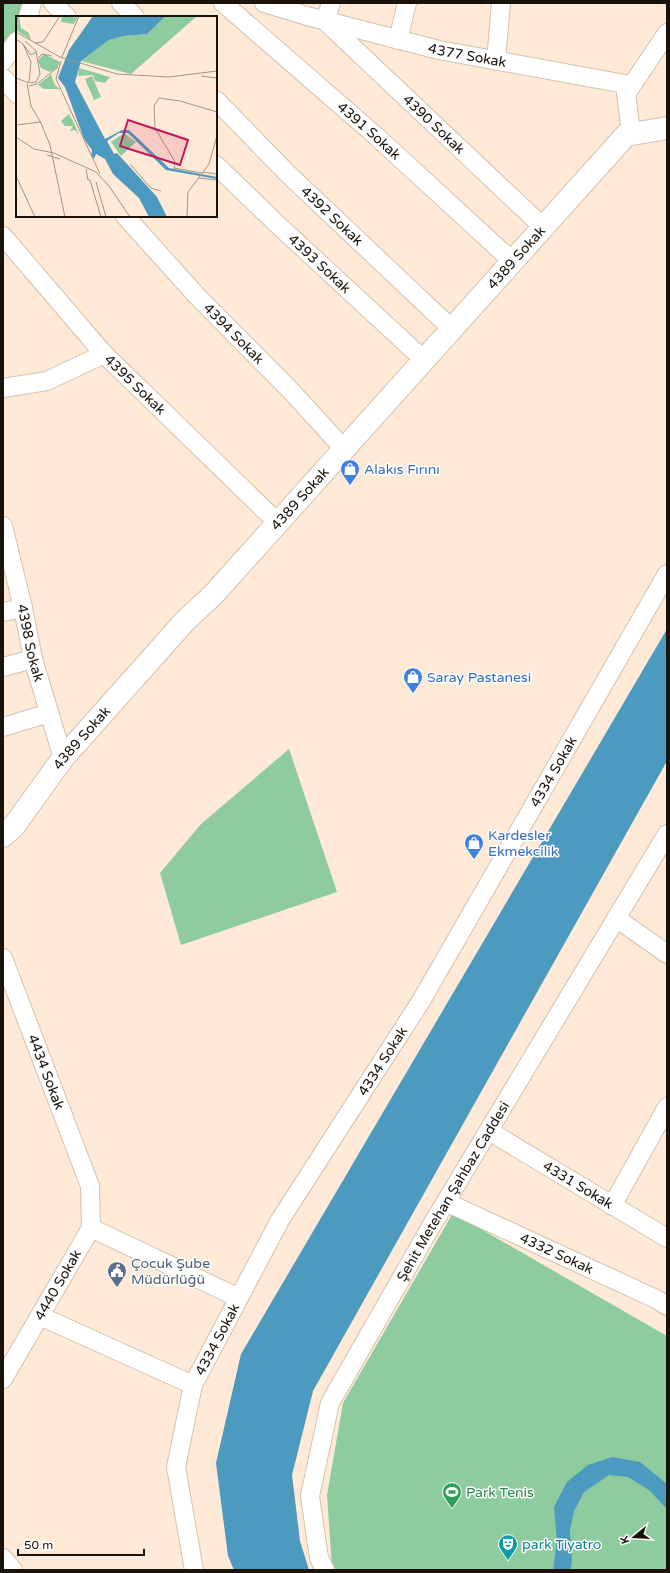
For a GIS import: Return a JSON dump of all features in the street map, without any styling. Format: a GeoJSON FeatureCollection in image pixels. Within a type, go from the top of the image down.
{"type":"FeatureCollection","features":[{"type":"Feature","properties":{"kind":"main road","name":"4389 Sokak"},"geometry":{"type":"LineString","coordinates":[[8,831],[63,758],[185,621],[213,595],[626,135],[667,128]]}},
{"type":"Feature","properties":{"kind":"street"},"geometry":{"type":"LineString","coordinates":[[28,16],[32,3]]}},
{"type":"Feature","properties":{"kind":"street"},"geometry":{"type":"LineString","coordinates":[[53,3],[66,16]]}},
{"type":"Feature","properties":{"kind":"street"},"geometry":{"type":"LineString","coordinates":[[121,3],[134,16]]}},
{"type":"Feature","properties":{"kind":"street","name":"4391 Sokak"},"geometry":{"type":"LineString","coordinates":[[222,3],[376,136],[512,261]]}},
{"type":"Feature","properties":{"kind":"street","name":"4377 Sokak"},"geometry":{"type":"LineString","coordinates":[[264,3],[325,21],[439,50],[625,84],[626,94]]}},
{"type":"Feature","properties":{"kind":"street"},"geometry":{"type":"LineString","coordinates":[[325,21],[331,3]]}},
{"type":"Feature","properties":{"kind":"street"},"geometry":{"type":"LineString","coordinates":[[398,40],[407,3]]}},
{"type":"Feature","properties":{"kind":"street"},"geometry":{"type":"LineString","coordinates":[[496,61],[501,3]]}},
{"type":"Feature","properties":{"kind":"street","name":"4390 Sokak"},"geometry":{"type":"LineString","coordinates":[[325,21],[543,227]]}},
{"type":"Feature","properties":{"kind":"street"},"geometry":{"type":"LineString","coordinates":[[631,134],[626,94],[667,33]]}},
{"type":"Feature","properties":{"kind":"street"},"geometry":{"type":"LineString","coordinates":[[3,60],[16,42]]}},
{"type":"Feature","properties":{"kind":"street"},"geometry":{"type":"LineString","coordinates":[[3,78],[16,93]]}},
{"type":"Feature","properties":{"kind":"street","name":"4392 Sokak"},"geometry":{"type":"LineString","coordinates":[[217,101],[288,174],[452,329]]}},
{"type":"Feature","properties":{"kind":"street","name":"4393 Sokak"},"geometry":{"type":"LineString","coordinates":[[217,166],[424,360]]}},
{"type":"Feature","properties":{"kind":"street","name":"4394 Sokak"},"geometry":{"type":"LineString","coordinates":[[126,217],[197,296],[292,392],[344,449]]}},
{"type":"Feature","properties":{"kind":"street","name":"4395 Sokak"},"geometry":{"type":"LineString","coordinates":[[3,236],[104,354],[278,523]]}},
{"type":"Feature","properties":{"kind":"street"},"geometry":{"type":"LineString","coordinates":[[3,388],[47,381],[104,354]]}},
{"type":"Feature","properties":{"kind":"street","name":"4398 Sokak"},"geometry":{"type":"LineString","coordinates":[[3,528],[23,608],[33,659],[63,758]]}},
{"type":"Feature","properties":{"kind":"street","name":"4334 Sokak"},"geometry":{"type":"LineString","coordinates":[[194,1570],[176,1467],[192,1385],[280,1220],[421,1000],[667,574]]}},
{"type":"Feature","properties":{"kind":"street"},"geometry":{"type":"LineString","coordinates":[[3,612],[23,608]]}},
{"type":"Feature","properties":{"kind":"street"},"geometry":{"type":"LineString","coordinates":[[3,667],[33,659]]}},
{"type":"Feature","properties":{"kind":"street"},"geometry":{"type":"LineString","coordinates":[[3,727],[49,713]]}},
{"type":"Feature","properties":{"kind":"street","name":"Şehit Metehan Şahbaz Caddesi"},"geometry":{"type":"LineString","coordinates":[[325,1570],[319,1558],[310,1496],[330,1403],[446,1202],[667,834]]}},
{"type":"Feature","properties":{"kind":"street"},"geometry":{"type":"LineString","coordinates":[[616,918],[667,954]]}},
{"type":"Feature","properties":{"kind":"street","name":"4434 Sokak"},"geometry":{"type":"LineString","coordinates":[[3,958],[90,1186],[91,1228]]}},
{"type":"Feature","properties":{"kind":"street"},"geometry":{"type":"LineString","coordinates":[[612,1206],[667,1107]]}},
{"type":"Feature","properties":{"kind":"street","name":"4331 Sokak"},"geometry":{"type":"LineString","coordinates":[[489,1131],[667,1238]]}},
{"type":"Feature","properties":{"kind":"street","name":"4332 Sokak"},"geometry":{"type":"LineString","coordinates":[[446,1202],[649,1296],[667,1306]]}},
{"type":"Feature","properties":{"kind":"street"},"geometry":{"type":"LineString","coordinates":[[91,1228],[239,1298]]}},
{"type":"Feature","properties":{"kind":"street","name":"4440 Sokak"},"geometry":{"type":"LineString","coordinates":[[3,1379],[91,1228]]}},
{"type":"Feature","properties":{"kind":"street"},"geometry":{"type":"LineString","coordinates":[[40,1316],[192,1385]]}},
{"type":"Feature","properties":{"kind":"street"},"geometry":{"type":"LineString","coordinates":[[3,1558],[13,1570]]}},
{"type":"Feature","properties":{"kind":"green space"},"geometry":{"type":"Polygon","coordinates":[[[3,3],[32,3],[28,16],[16,16],[16,42],[3,59],[3,3]]]}},
{"type":"Feature","properties":{"kind":"green space"},"geometry":{"type":"Polygon","coordinates":[[[289,749],[337,892],[181,945],[160,873],[201,824],[289,749]]]}},
{"type":"Feature","properties":{"kind":"green space"},"geometry":{"type":"Polygon","coordinates":[[[453,1213],[667,1336],[667,1570],[334,1570],[332,1567],[327,1495],[343,1403],[453,1213]]]}},
{"type":"Feature","properties":{"kind":"water"},"geometry":{"type":"Polygon","coordinates":[[[667,629],[667,761],[313,1391],[292,1475],[300,1541],[309,1570],[234,1570],[228,1556],[216,1463],[241,1354],[667,629]]]}},
{"type":"Feature","properties":{"kind":"water"},"geometry":{"type":"Polygon","coordinates":[[[612,1457],[640,1462],[667,1484],[667,1509],[649,1490],[628,1477],[609,1475],[584,1492],[574,1511],[570,1530],[572,1563],[570,1570],[553,1570],[557,1540],[554,1507],[567,1482],[588,1465],[612,1457]]]}},
{"type":"Feature","properties":{"kind":"place","name":"Alakıs Fırını"},"geometry":{"type":"Point","coordinates":[350,486]}},
{"type":"Feature","properties":{"kind":"place","name":"Saray Pastanesi"},"geometry":{"type":"Point","coordinates":[413,694]}},
{"type":"Feature","properties":{"kind":"place","name":"Kardesler Ekmekcilik"},"geometry":{"type":"Point","coordinates":[474,860]}},
{"type":"Feature","properties":{"kind":"place","name":"Çocuk Şube Müdürlüğü"},"geometry":{"type":"Point","coordinates":[117,1288]}},
{"type":"Feature","properties":{"kind":"place","name":"Park Tenis"},"geometry":{"type":"Point","coordinates":[452,1509]}},
{"type":"Feature","properties":{"kind":"place","name":"park Tiyatro"},"geometry":{"type":"Point","coordinates":[508,1561]}}]}
